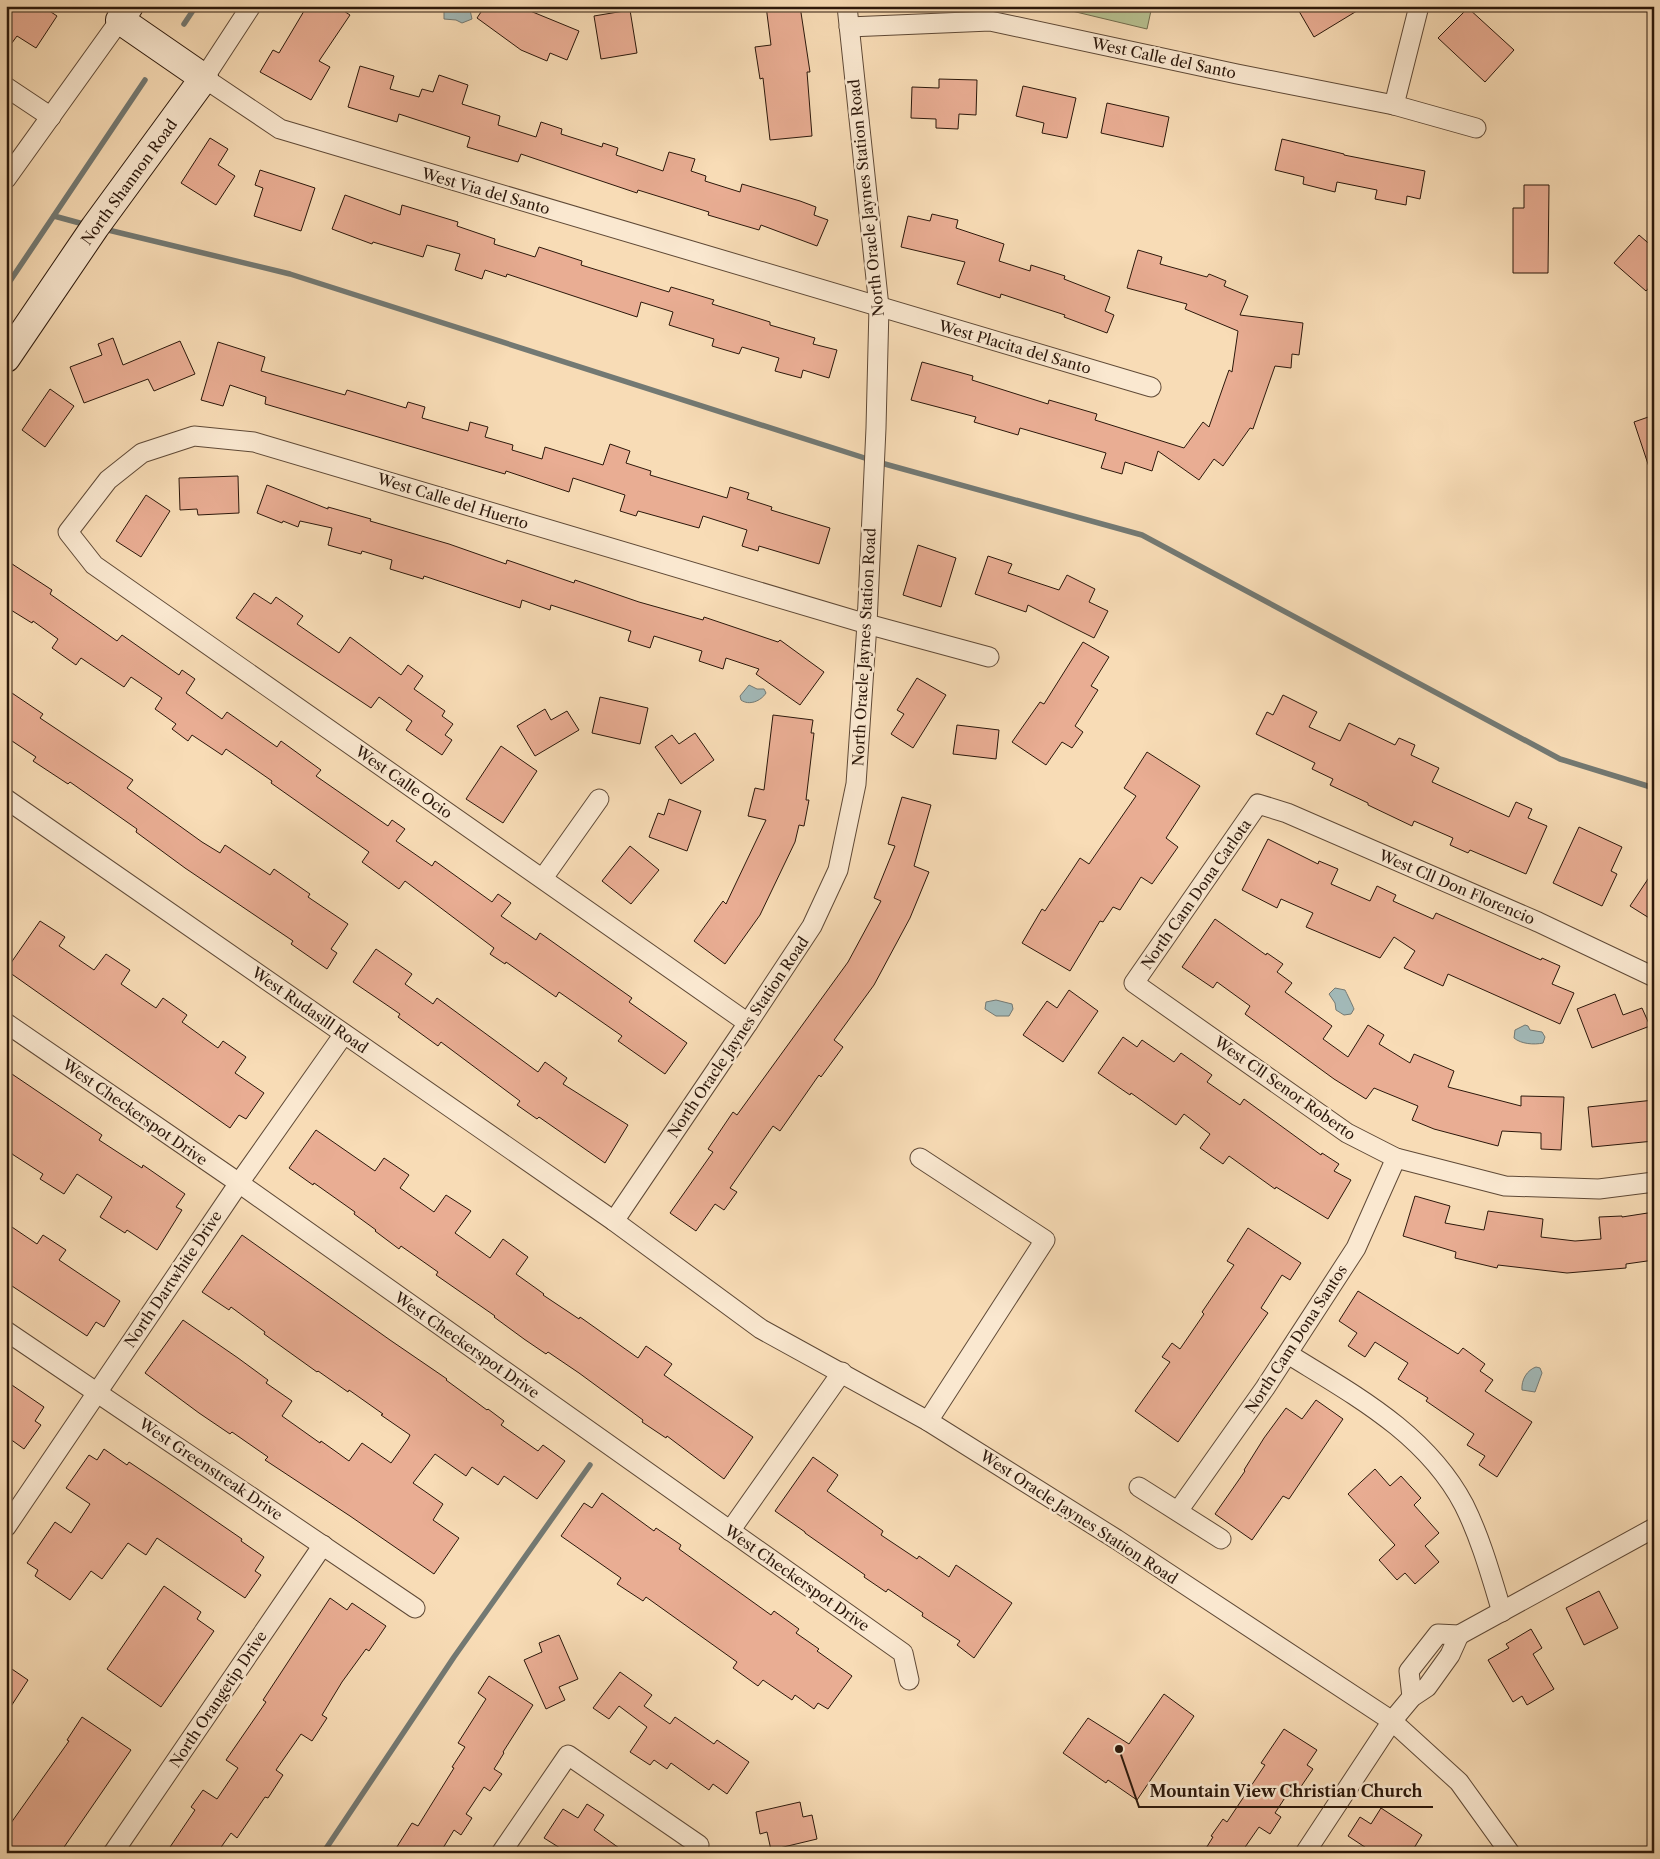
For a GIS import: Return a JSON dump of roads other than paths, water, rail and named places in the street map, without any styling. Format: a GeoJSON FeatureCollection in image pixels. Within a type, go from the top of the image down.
{"type":"FeatureCollection","features":[{"type":"Feature","properties":{"kind":"street","name":"North Shannon Road"},"geometry":{"type":"LineString","coordinates":[[6,358],[96,227],[204,78],[252,6]]}},
{"type":"Feature","properties":{"kind":"street","name":"North Oracle Jaynes Station Road"},"geometry":{"type":"LineString","coordinates":[[614,1221],[812,926],[838,870],[856,784],[867,624],[876,428],[879,307],[847,6]]}},
{"type":"Feature","properties":{"kind":"street"},"geometry":{"type":"LineString","coordinates":[[1394,105],[1419,6]]}},
{"type":"Feature","properties":{"kind":"street","name":"West Via del Santo"},"geometry":{"type":"LineString","coordinates":[[124,13],[204,78],[280,129],[879,307]]}},
{"type":"Feature","properties":{"kind":"street"},"geometry":{"type":"LineString","coordinates":[[6,178],[124,13]]}},
{"type":"Feature","properties":{"kind":"street","name":"West Calle del Santo"},"geometry":{"type":"LineString","coordinates":[[849,28],[990,21],[1237,74],[1394,105],[1476,128]]}},
{"type":"Feature","properties":{"kind":"street"},"geometry":{"type":"LineString","coordinates":[[6,87],[51,117]]}},
{"type":"Feature","properties":{"kind":"street","name":"West Placita del Santo"},"geometry":{"type":"LineString","coordinates":[[879,307],[1152,387]]}},
{"type":"Feature","properties":{"kind":"street","name":"West Calle del Huerto"},"geometry":{"type":"LineString","coordinates":[[68,532],[108,480],[142,453],[194,436],[254,442],[867,624],[990,658]]}},
{"type":"Feature","properties":{"kind":"street","name":"West Calle Ocio"},"geometry":{"type":"LineString","coordinates":[[68,532],[94,565],[748,1024]]}},
{"type":"Feature","properties":{"kind":"street","name":"West Rudasill Road"},"geometry":{"type":"LineString","coordinates":[[6,799],[614,1221]]}},
{"type":"Feature","properties":{"kind":"street"},"geometry":{"type":"LineString","coordinates":[[542,878],[598,799]]}},
{"type":"Feature","properties":{"kind":"street","name":"West Cll Don Florencio"},"geometry":{"type":"LineString","coordinates":[[1258,804],[1287,813],[1538,922],[1654,977]]}},
{"type":"Feature","properties":{"kind":"street","name":"North Cam Dona Carlota"},"geometry":{"type":"LineString","coordinates":[[1134,983],[1258,804]]}},
{"type":"Feature","properties":{"kind":"street","name":"West Cll Senor Roberto"},"geometry":{"type":"LineString","coordinates":[[1134,983],[1347,1134],[1396,1158],[1506,1186],[1599,1190],[1654,1182]]}},
{"type":"Feature","properties":{"kind":"street","name":"West Checkerspot Drive"},"geometry":{"type":"LineString","coordinates":[[6,1023],[239,1183],[903,1653],[909,1680]]}},
{"type":"Feature","properties":{"kind":"street","name":"North Dartwhite Drive"},"geometry":{"type":"LineString","coordinates":[[6,1527],[239,1183],[344,1034]]}},
{"type":"Feature","properties":{"kind":"street"},"geometry":{"type":"LineString","coordinates":[[920,1158],[1045,1240],[928,1421]]}},
{"type":"Feature","properties":{"kind":"street","name":"North Cam Dona Santos"},"geometry":{"type":"LineString","coordinates":[[1178,1511],[1288,1354],[1356,1248],[1396,1158]]}},
{"type":"Feature","properties":{"kind":"street","name":"West Oracle Jaynes Station Road"},"geometry":{"type":"LineString","coordinates":[[614,1221],[762,1328],[928,1421],[1116,1539],[1392,1722],[1458,1782],[1510,1853]]}},
{"type":"Feature","properties":{"kind":"street","name":"West Greenstreak Drive"},"geometry":{"type":"LineString","coordinates":[[6,1331],[415,1608]]}},
{"type":"Feature","properties":{"kind":"street"},"geometry":{"type":"LineString","coordinates":[[1288,1354],[1393,1422],[1421,1447],[1437,1466],[1463,1504],[1479,1540],[1502,1612]]}},
{"type":"Feature","properties":{"kind":"street"},"geometry":{"type":"LineString","coordinates":[[730,1531],[842,1372]]}},
{"type":"Feature","properties":{"kind":"street"},"geometry":{"type":"LineString","coordinates":[[1139,1487],[1222,1539]]}},
{"type":"Feature","properties":{"kind":"street"},"geometry":{"type":"LineString","coordinates":[[1305,1853],[1392,1722],[1412,1697],[1409,1671],[1438,1634],[1459,1635],[1654,1528]]}},
{"type":"Feature","properties":{"kind":"street","name":"North Orangetip Drive"},"geometry":{"type":"LineString","coordinates":[[113,1853],[323,1545]]}},
{"type":"Feature","properties":{"kind":"street"},"geometry":{"type":"LineString","coordinates":[[501,1853],[568,1755],[699,1846]]}},
{"type":"Feature","properties":{"kind":"water"},"geometry":{"type":"Polygon","coordinates":[[[446,6],[470,10],[472,19],[462,23],[456,20],[444,19],[444,9],[446,6]]]}},
{"type":"Feature","properties":{"kind":"water"},"geometry":{"type":"Polygon","coordinates":[[[749,685],[757,689],[764,689],[766,693],[755,702],[744,702],[740,696],[749,685]]]}},
{"type":"Feature","properties":{"kind":"water"},"geometry":{"type":"Polygon","coordinates":[[[1335,988],[1345,990],[1354,1009],[1351,1014],[1344,1015],[1336,1010],[1335,1003],[1329,994],[1335,988]]]}},
{"type":"Feature","properties":{"kind":"water"},"geometry":{"type":"Polygon","coordinates":[[[996,1000],[1012,1004],[1013,1009],[1009,1016],[996,1016],[985,1009],[986,1002],[996,1000]]]}},
{"type":"Feature","properties":{"kind":"water"},"geometry":{"type":"Polygon","coordinates":[[[1525,1025],[1530,1030],[1542,1032],[1545,1037],[1543,1043],[1528,1044],[1514,1038],[1515,1030],[1525,1025]]]}},
{"type":"Feature","properties":{"kind":"water"},"geometry":{"type":"Polygon","coordinates":[[[1536,1367],[1540,1368],[1542,1373],[1535,1392],[1522,1390],[1525,1376],[1536,1367]]]}},
{"type":"Feature","properties":{"kind":"waterway"},"geometry":{"type":"LineString","coordinates":[[184,24],[196,6]]}},
{"type":"Feature","properties":{"kind":"waterway"},"geometry":{"type":"LineString","coordinates":[[6,287],[145,80]]}},
{"type":"Feature","properties":{"kind":"waterway"},"geometry":{"type":"LineString","coordinates":[[54,216],[87,225]]}},
{"type":"Feature","properties":{"kind":"waterway"},"geometry":{"type":"LineString","coordinates":[[104,229],[290,274],[874,461],[1142,535],[1560,759],[1654,788]]}},
{"type":"Feature","properties":{"kind":"waterway"},"geometry":{"type":"LineString","coordinates":[[323,1853],[454,1657],[590,1465]]}},
{"type":"Feature","properties":{"kind":"place","name":"Mountain View Christian Church"},"geometry":{"type":"Point","coordinates":[1119,1749]}}]}
